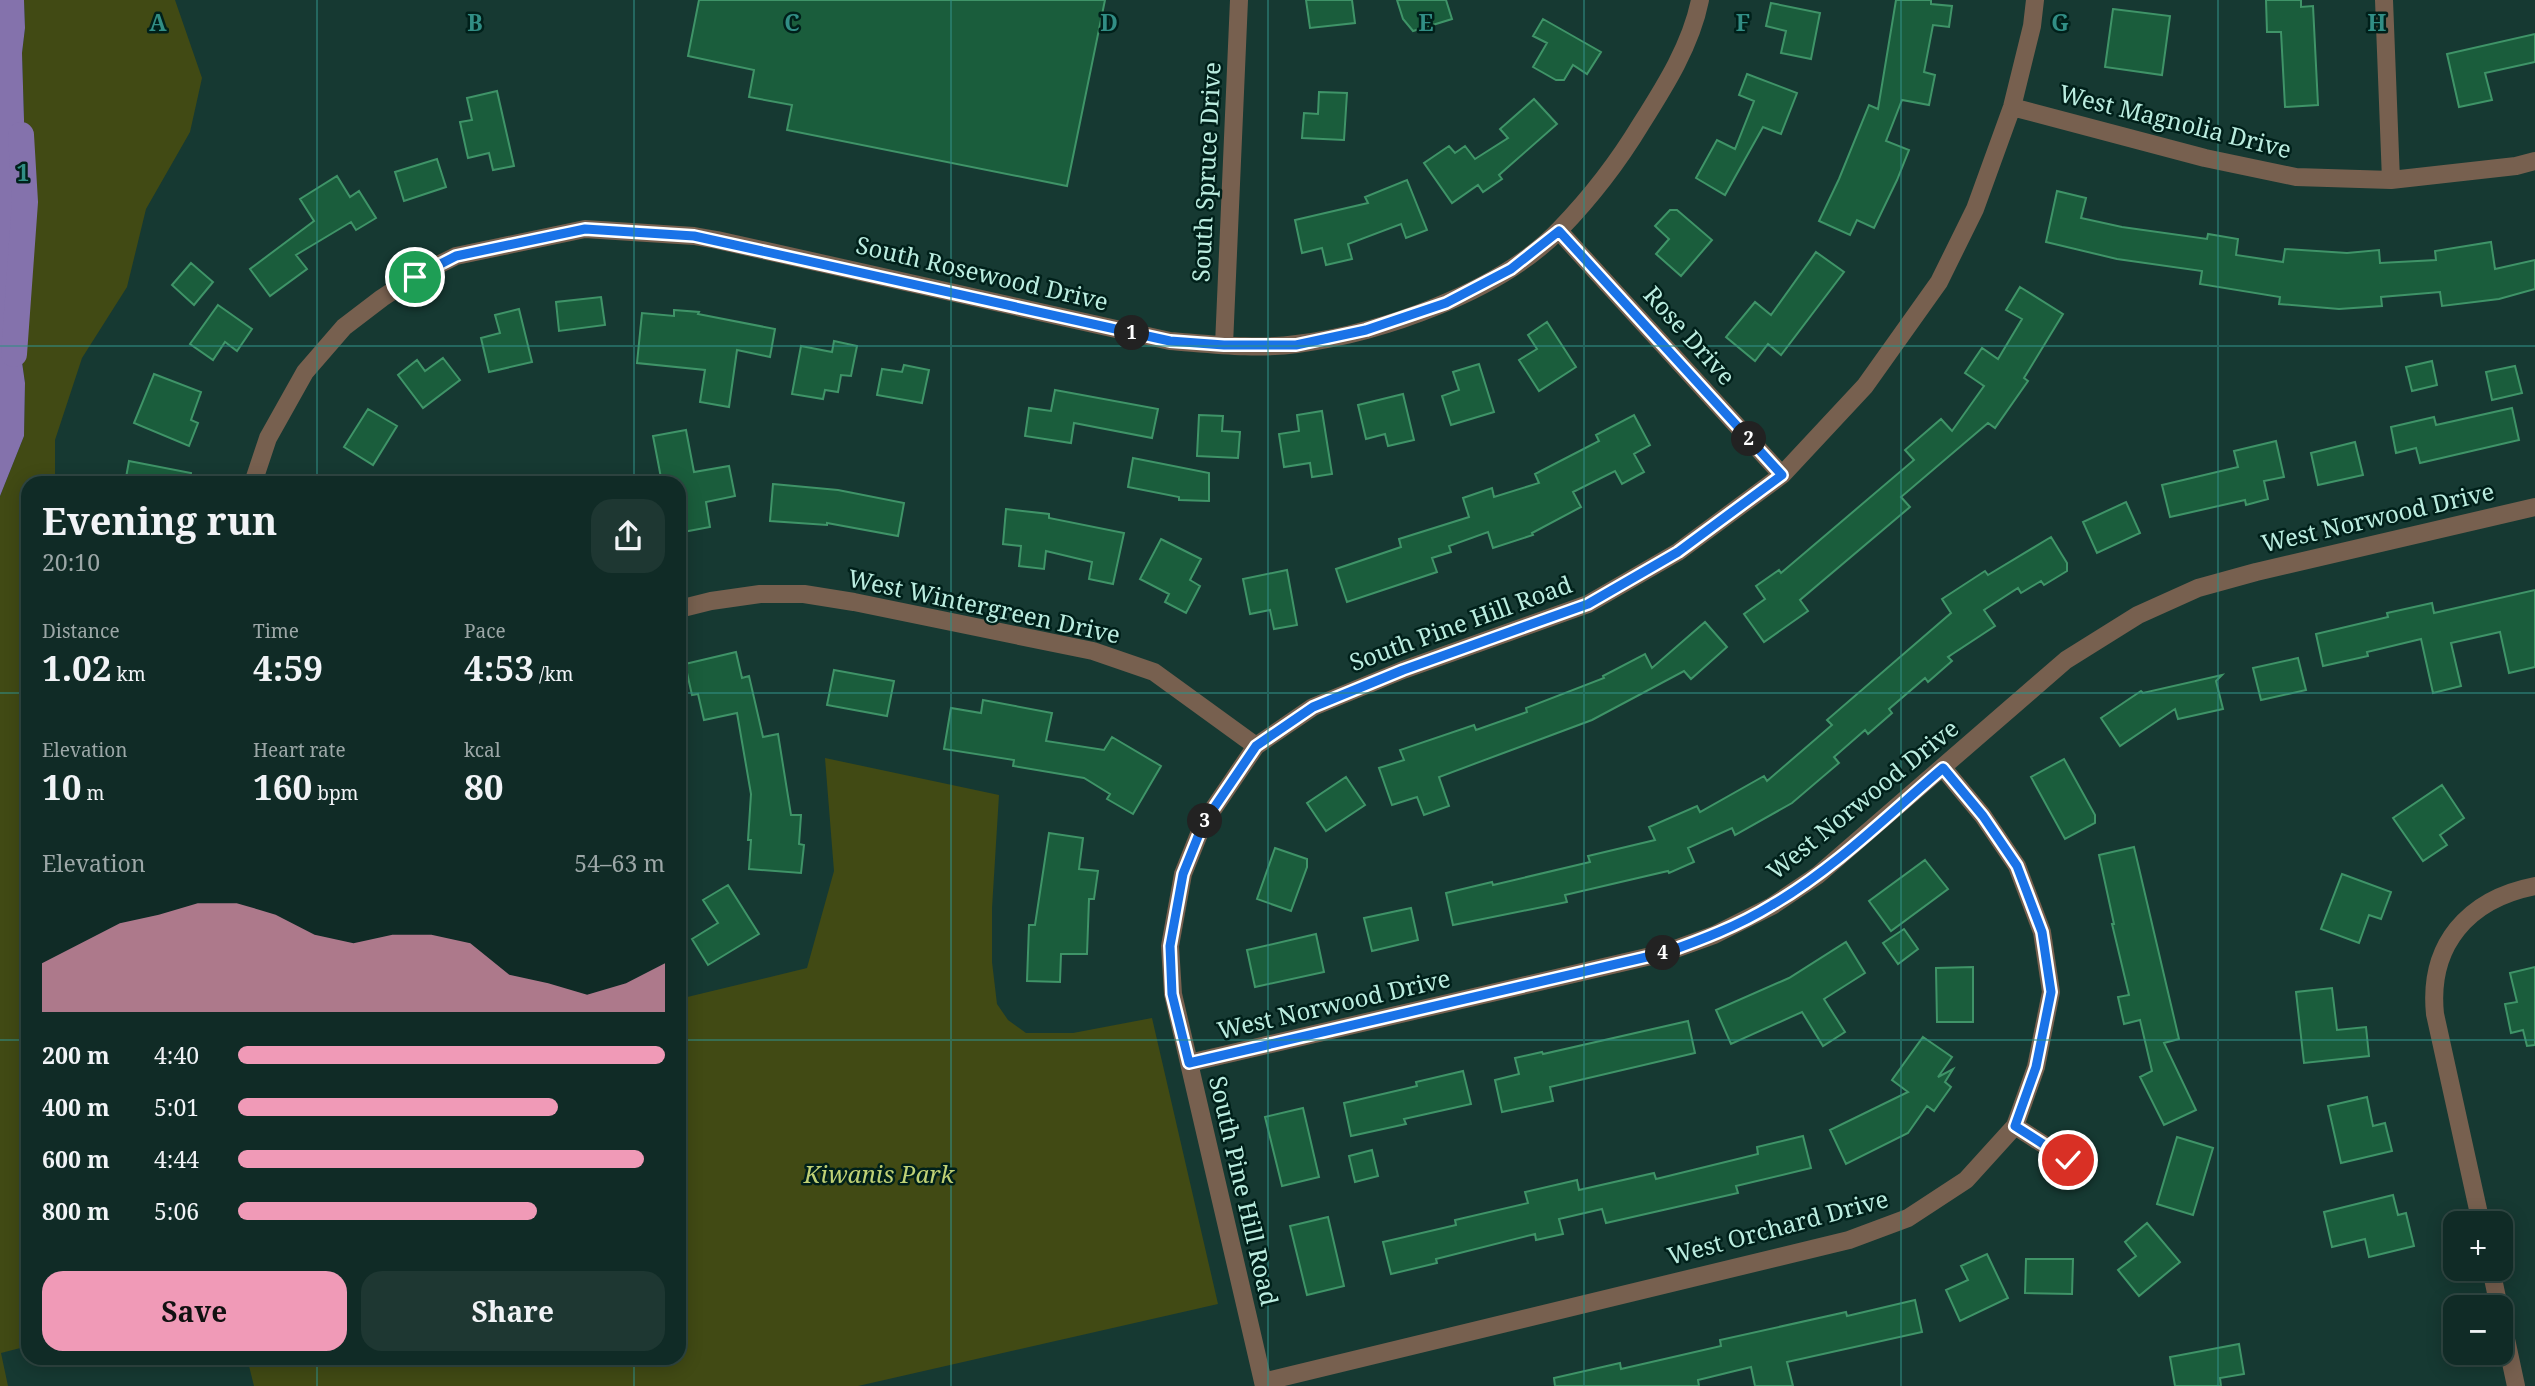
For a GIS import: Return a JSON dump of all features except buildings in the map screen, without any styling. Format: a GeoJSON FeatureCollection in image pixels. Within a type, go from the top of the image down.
{"type":"FeatureCollection","features":[{"type":"Feature","properties":{"kind":"street","name":"South Spruce Drive"},"geometry":{"type":"LineString","coordinates":[[1224,345],[1239,0]]}},
{"type":"Feature","properties":{"kind":"street","name":"South Rosewood Drive"},"geometry":{"type":"LineString","coordinates":[[255,476],[268,438],[305,372],[344,327],[382,298],[456,256],[585,229],[705,238],[1170,341],[1224,345],[1296,345],[1366,330],[1446,303],[1511,269],[1559,231],[1617,163],[1673,74],[1700,0]]}},
{"type":"Feature","properties":{"kind":"street","name":"South Pine Hill Road"},"geometry":{"type":"LineString","coordinates":[[1263,1384],[1172,994],[1170,946],[1183,874],[1203,824],[1256,746],[1313,707],[1403,670],[1588,604],[1678,552],[1782,475],[1866,386],[1939,282],[1975,209],[2012,107],[2032,26],[2035,0]]}},
{"type":"Feature","properties":{"kind":"street"},"geometry":{"type":"LineString","coordinates":[[2385,0],[2391,180]]}},
{"type":"Feature","properties":{"kind":"street","name":"West Magnolia Drive"},"geometry":{"type":"LineString","coordinates":[[2012,107],[2206,159],[2297,177],[2391,180],[2535,161]]}},
{"type":"Feature","properties":{"kind":"street","name":"Rose Drive"},"geometry":{"type":"LineString","coordinates":[[1559,231],[1782,475]]}},
{"type":"Feature","properties":{"kind":"street","name":"West Norwood Drive"},"geometry":{"type":"LineString","coordinates":[[1189,1063],[1664,953],[1714,934],[1772,906],[1818,874],[2066,660],[2138,615],[2198,588],[2256,572],[2535,507]]}},
{"type":"Feature","properties":{"kind":"street","name":"West Wintergreen Drive"},"geometry":{"type":"LineString","coordinates":[[686,607],[760,594],[804,594],[1093,651],[1154,672],[1256,746]]}},
{"type":"Feature","properties":{"kind":"street","name":"West Orchard Drive"},"geometry":{"type":"LineString","coordinates":[[1263,1384],[1849,1240],[1908,1218],[1966,1180],[2015,1126],[2036,1067],[2051,992],[2042,932],[2017,866],[1983,816],[1943,768]]}},
{"type":"Feature","properties":{"kind":"street"},"geometry":{"type":"LineString","coordinates":[[2478,1211],[2435,1014],[2434,985],[2445,947],[2470,915],[2487,902],[2504,894],[2535,886]]}},
{"type":"Feature","properties":{"kind":"street"},"geometry":{"type":"LineString","coordinates":[[2015,1126],[2068,1160]]}},
{"type":"Feature","properties":{"kind":"street"},"geometry":{"type":"LineString","coordinates":[[2512,1365],[2516,1386]]}},
{"type":"Feature","properties":{"kind":"green space"},"geometry":{"type":"Polygon","coordinates":[[[24,0],[175,0],[202,78],[190,132],[146,209],[127,287],[82,358],[55,440],[55,476],[21,476],[21,1348],[1,1353],[8,1386],[0,1386],[0,496],[24,436],[25,383],[14,306],[14,285],[25,153],[22,53],[24,0]]]}},
{"type":"Feature","properties":{"kind":"green space","name":"Kiwanis Park"},"geometry":{"type":"Polygon","coordinates":[[[825,758],[999,795],[992,908],[992,962],[997,1004],[1008,1020],[1026,1033],[1073,1033],[1152,1018],[1218,1304],[858,1386],[254,1386],[249,1365],[686,1365],[686,997],[807,968],[834,871],[825,758]]]}},
{"type":"Feature","properties":{"kind":"shaded area"},"geometry":{"type":"Polygon","coordinates":[[[0,0],[24,0],[22,53],[25,153],[14,306],[25,383],[24,436],[0,496],[0,0]]]}},
{"type":"Feature","properties":{"kind":"waterway"},"geometry":{"type":"LineString","coordinates":[[14,354],[25,202],[21,135]]}},
{"type":"Feature","properties":{"kind":"route"},"geometry":{"type":"LineString","coordinates":[[415,277],[456,256],[503,244],[585,229],[694,236],[1170,341],[1224,345],[1296,345],[1366,330],[1446,303],[1511,269],[1559,231],[1782,475],[1678,552],[1588,604],[1403,670],[1313,707],[1256,746],[1203,824],[1183,874],[1170,946],[1172,994],[1189,1063],[1664,953],[1714,934],[1772,906],[1818,874],[1943,768],[1983,816],[2017,866],[2042,932],[2051,992],[2036,1067],[2015,1126],[2068,1160]]}}]}
